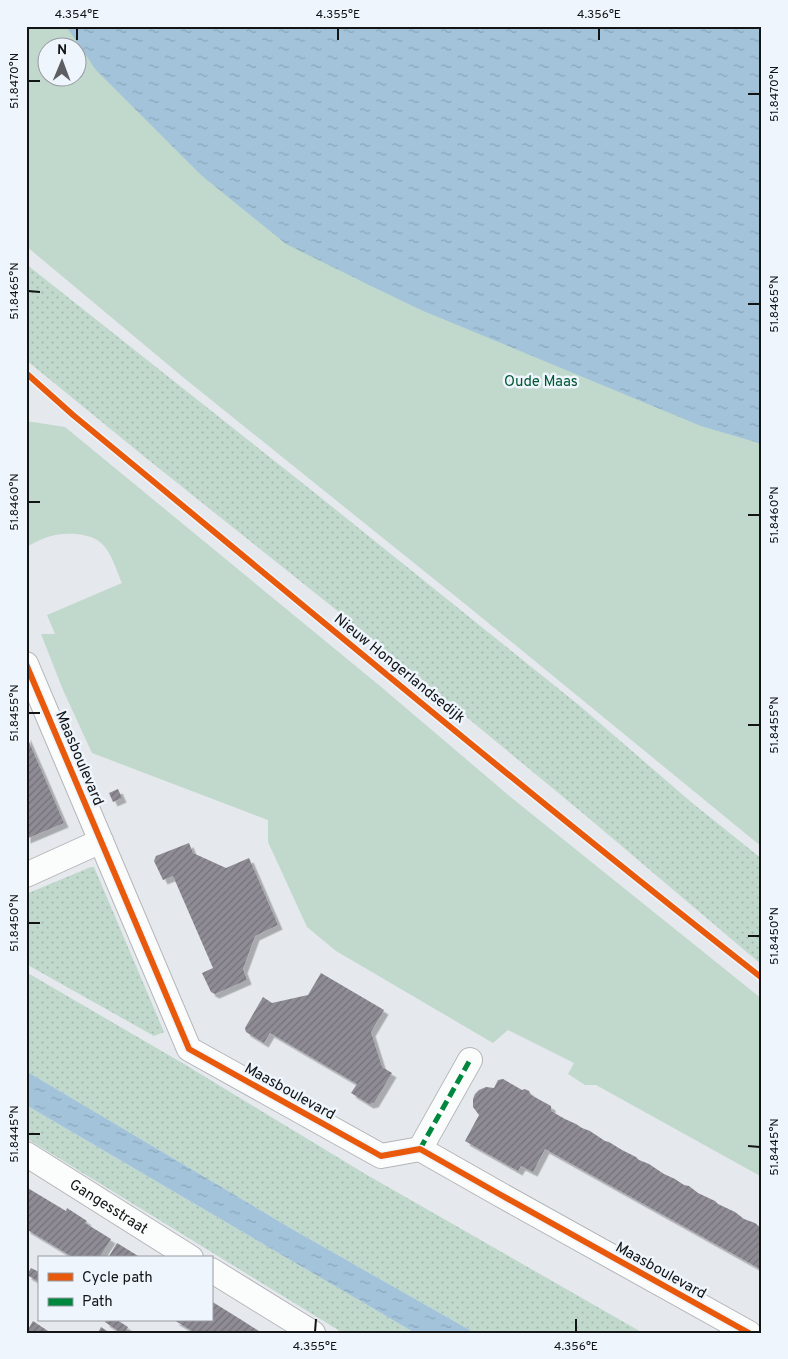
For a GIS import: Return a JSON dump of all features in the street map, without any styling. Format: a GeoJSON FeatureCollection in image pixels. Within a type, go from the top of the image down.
{"type":"FeatureCollection","features":[{"type":"Feature","properties":{"kind":"street","name":"Maasboulevard"},"geometry":{"type":"LineString","coordinates":[[26,664],[189,1049],[381,1156],[420,1149],[749,1333]]}},
{"type":"Feature","properties":{"kind":"street"},"geometry":{"type":"LineString","coordinates":[[26,875],[101,841]]}},
{"type":"Feature","properties":{"kind":"street"},"geometry":{"type":"LineString","coordinates":[[420,1149],[470,1060]]}},
{"type":"Feature","properties":{"kind":"street","name":"Gangesstraat"},"geometry":{"type":"LineString","coordinates":[[26,1154],[189,1256]]}},
{"type":"Feature","properties":{"kind":"street"},"geometry":{"type":"LineString","coordinates":[[212,1271],[313,1333]]}},
{"type":"Feature","properties":{"kind":"green space","name":"Oude Maas"},"geometry":{"type":"Polygon","coordinates":[[[26,26],[368,26],[762,254],[762,847],[470,608],[184,378],[26,246],[26,26]]]}},
{"type":"Feature","properties":{"kind":"green space"},"geometry":{"type":"Polygon","coordinates":[[[26,264],[580,706],[691,802],[762,859],[762,965],[585,815],[349,620],[26,360],[26,264]]]}},
{"type":"Feature","properties":{"kind":"green space"},"geometry":{"type":"Polygon","coordinates":[[[26,421],[65,427],[380,686],[513,799],[762,999],[762,1177],[596,1085],[585,1085],[568,1074],[574,1063],[508,1030],[493,1043],[336,951],[307,927],[268,842],[268,820],[92,753],[63,690],[41,634],[55,634],[47,615],[122,583],[108,551],[100,542],[90,537],[77,534],[57,535],[45,538],[26,547],[26,421]]]}},
{"type":"Feature","properties":{"kind":"green space"},"geometry":{"type":"Polygon","coordinates":[[[94,867],[164,1032],[154,1036],[26,964],[26,894],[94,867]]]}},
{"type":"Feature","properties":{"kind":"green space"},"geometry":{"type":"Polygon","coordinates":[[[26,972],[184,1064],[367,1175],[643,1333],[475,1333],[292,1229],[26,1071],[26,972]]]}},
{"type":"Feature","properties":{"kind":"green space"},"geometry":{"type":"Polygon","coordinates":[[[26,1105],[415,1333],[343,1333],[26,1138],[26,1105]]]}},
{"type":"Feature","properties":{"kind":"water"},"geometry":{"type":"Polygon","coordinates":[[[66,26],[762,26],[762,444],[701,426],[421,310],[286,244],[201,175],[96,70],[88,58],[88,38],[74,38],[66,26]]]}},
{"type":"Feature","properties":{"kind":"water"},"geometry":{"type":"Polygon","coordinates":[[[26,1071],[292,1229],[475,1333],[415,1333],[26,1105],[26,1071]]]}},
{"type":"Feature","properties":{"kind":"building"},"geometry":{"type":"Polygon","coordinates":[[[26,735],[64,823],[26,839],[26,735]]]}},
{"type":"Feature","properties":{"kind":"building"},"geometry":{"type":"Polygon","coordinates":[[[118,789],[122,798],[113,802],[109,793],[118,789]]]}},
{"type":"Feature","properties":{"kind":"building"},"geometry":{"type":"Polygon","coordinates":[[[189,843],[193,853],[226,868],[249,858],[278,925],[255,936],[243,969],[247,980],[215,994],[211,992],[202,973],[213,968],[173,876],[163,880],[154,861],[156,856],[189,843]]]}},
{"type":"Feature","properties":{"kind":"building"},"geometry":{"type":"Polygon","coordinates":[[[321,973],[384,1010],[371,1032],[382,1067],[392,1073],[374,1103],[369,1104],[351,1093],[357,1084],[270,1033],[264,1043],[246,1032],[245,1028],[263,997],[272,1003],[308,995],[321,973]]]}},
{"type":"Feature","properties":{"kind":"building"},"geometry":{"type":"Polygon","coordinates":[[[503,1079],[522,1090],[529,1091],[531,1095],[551,1106],[551,1111],[565,1119],[689,1186],[744,1219],[755,1223],[762,1229],[762,1270],[545,1149],[533,1172],[521,1166],[518,1171],[465,1141],[479,1115],[473,1107],[475,1094],[486,1087],[494,1088],[498,1080],[503,1079]]]}},
{"type":"Feature","properties":{"kind":"building"},"geometry":{"type":"Polygon","coordinates":[[[26,1187],[66,1211],[67,1208],[87,1221],[85,1223],[111,1239],[100,1256],[71,1256],[26,1229],[26,1187]]]}},
{"type":"Feature","properties":{"kind":"building"},"geometry":{"type":"Polygon","coordinates":[[[117,1243],[138,1256],[109,1256],[117,1243]]]}},
{"type":"Feature","properties":{"kind":"building"},"geometry":{"type":"Polygon","coordinates":[[[31,1268],[38,1272],[38,1281],[27,1275],[31,1268]]]}},
{"type":"Feature","properties":{"kind":"building"},"geometry":{"type":"Polygon","coordinates":[[[212,1302],[262,1333],[195,1333],[177,1322],[212,1322],[212,1302]]]}},
{"type":"Feature","properties":{"kind":"building"},"geometry":{"type":"Polygon","coordinates":[[[33,1321],[51,1333],[26,1333],[33,1321]]]}},
{"type":"Feature","properties":{"kind":"building"},"geometry":{"type":"Polygon","coordinates":[[[105,1322],[120,1322],[128,1327],[124,1333],[121,1333],[105,1322]]]}},
{"type":"Feature","properties":{"kind":"building"},"geometry":{"type":"Polygon","coordinates":[[[101,1327],[110,1333],[98,1333],[101,1327]]]}},
{"type":"Feature","properties":{"kind":"marked path"},"geometry":{"type":"LineString","coordinates":[[420,1149],[470,1060]]}},
{"type":"Feature","properties":{"kind":"cycle path","name":"Nieuw Hongerlandsedijk"},"geometry":{"type":"LineString","coordinates":[[26,373],[73,415],[416,699],[762,978]]}},
{"type":"Feature","properties":{"kind":"cycle path"},"geometry":{"type":"LineString","coordinates":[[26,664],[189,1049],[381,1156],[420,1149],[749,1333]]}}]}
